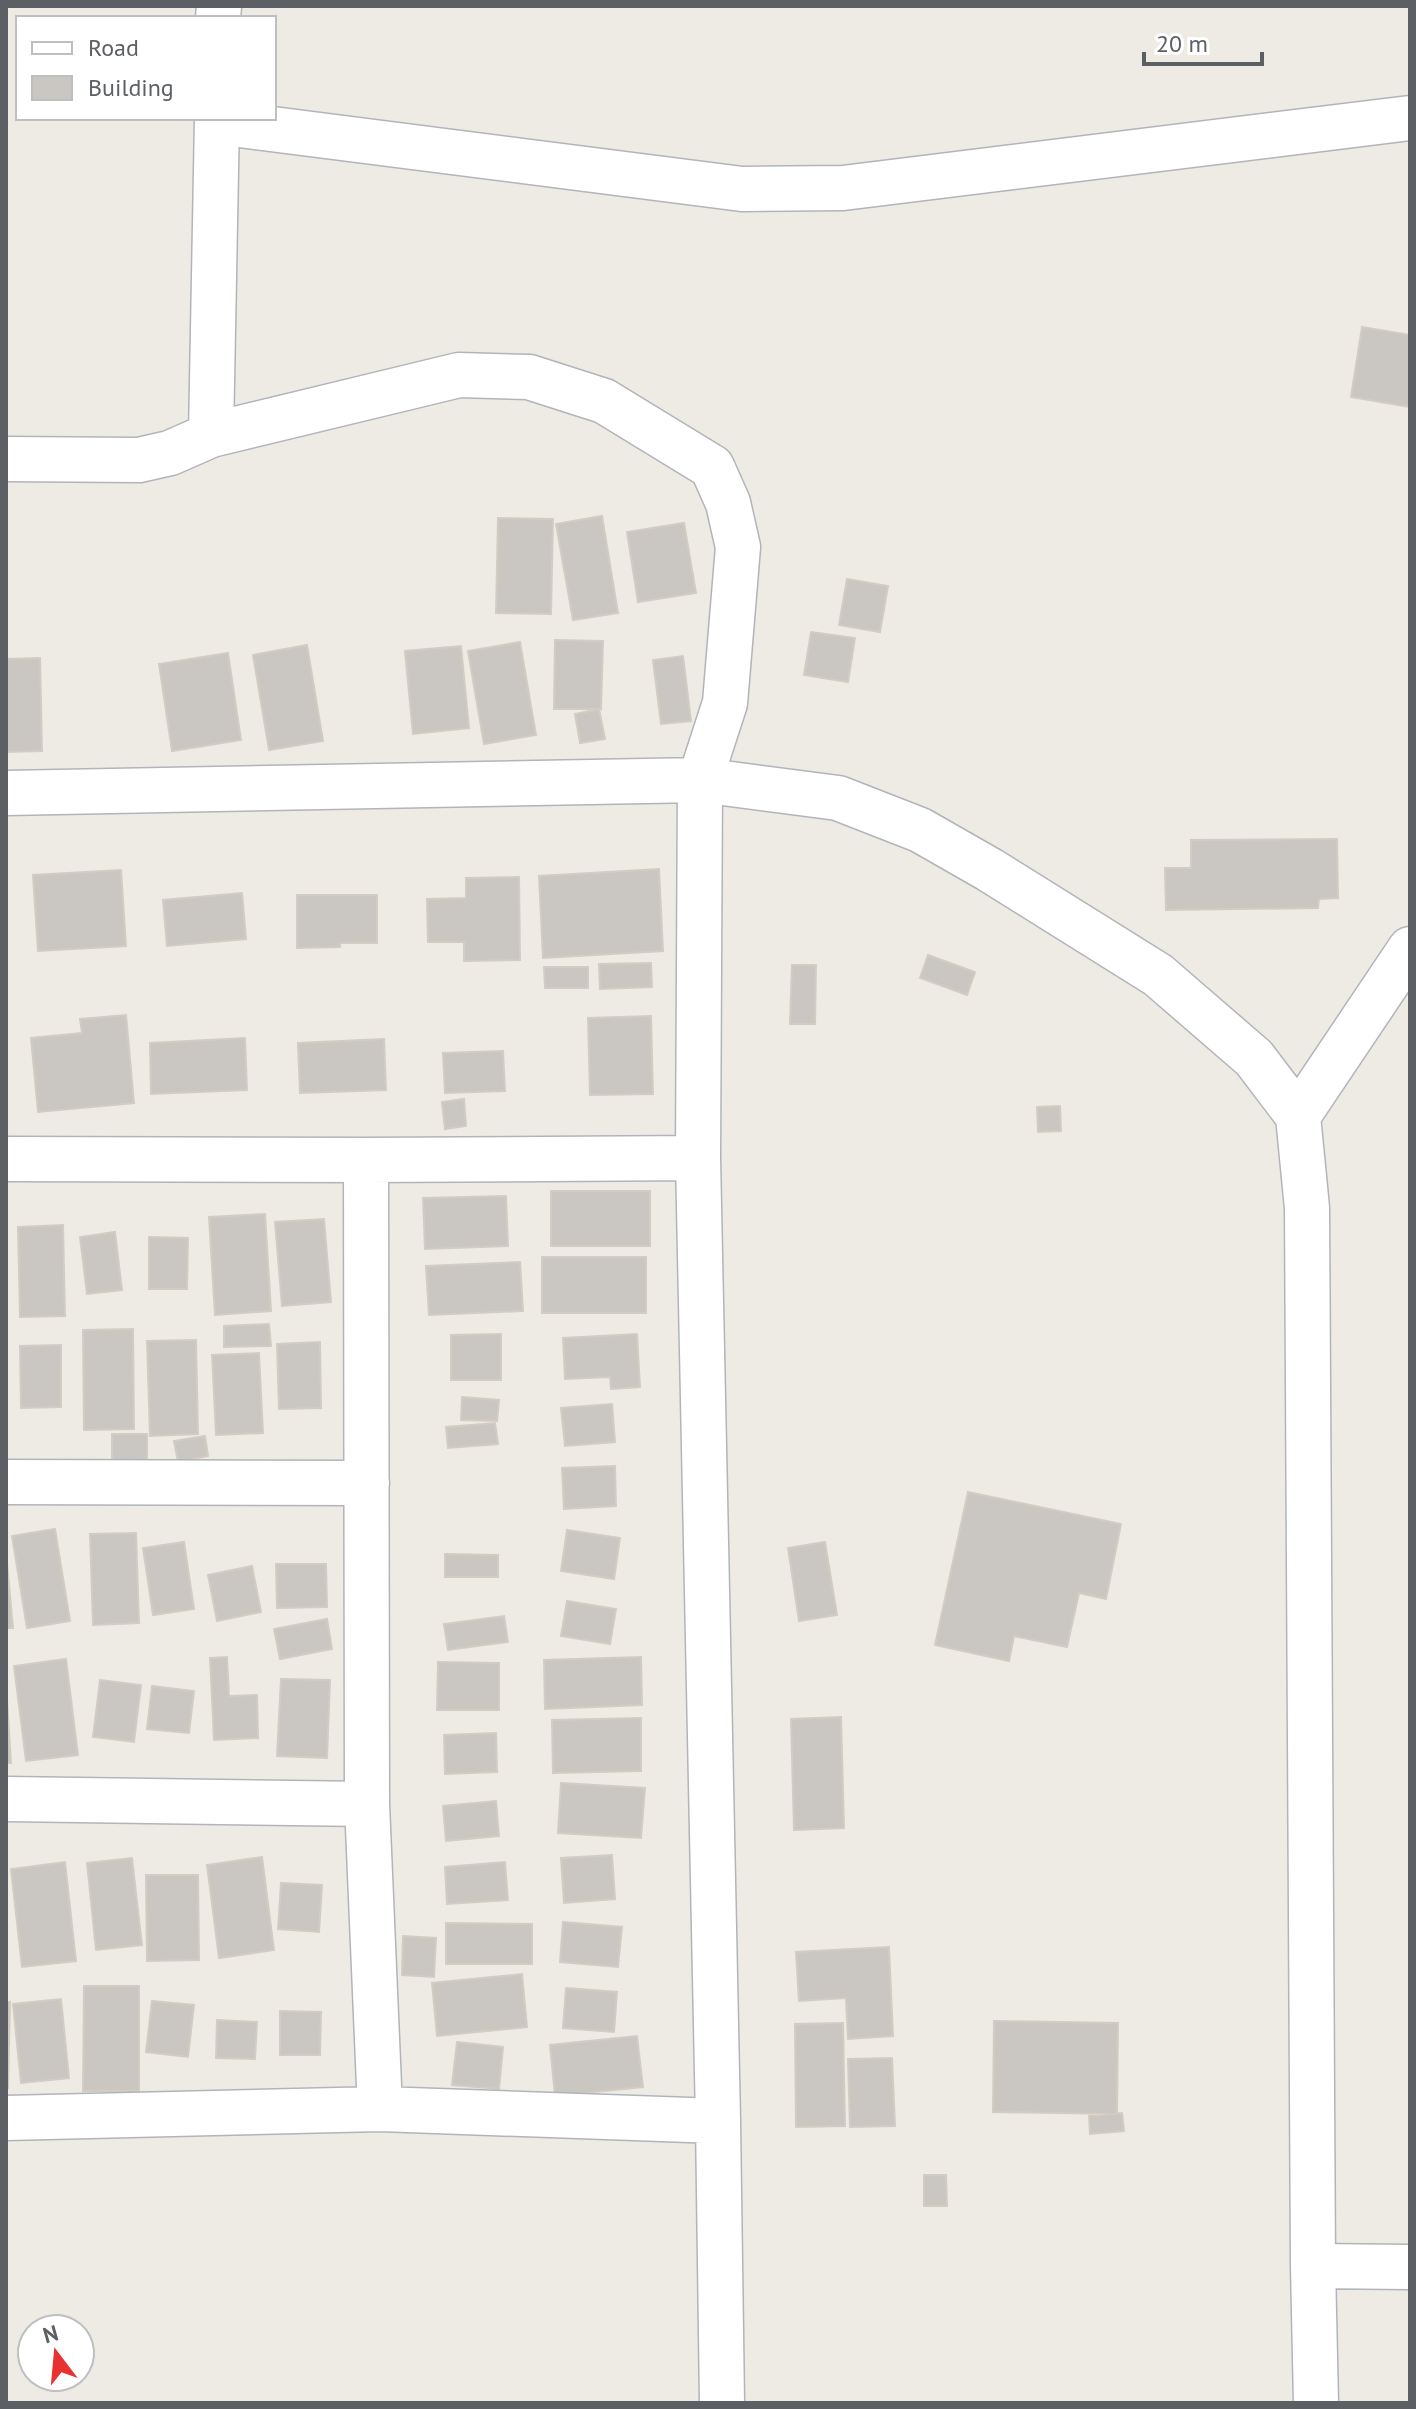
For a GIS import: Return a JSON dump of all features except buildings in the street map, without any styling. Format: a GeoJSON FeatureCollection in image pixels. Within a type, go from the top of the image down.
{"type":"FeatureCollection","features":[{"type":"Feature","properties":{"kind":"street"},"geometry":{"type":"LineString","coordinates":[[211,435],[217,120],[742,189],[843,188],[1410,118]]}},
{"type":"Feature","properties":{"kind":"street"},"geometry":{"type":"LineString","coordinates":[[6,459],[139,460],[170,453],[211,435],[459,375],[529,377],[604,401],[712,467],[728,503],[738,547],[725,703],[700,780],[698,1158],[722,2403]]}},
{"type":"Feature","properties":{"kind":"street"},"geometry":{"type":"LineString","coordinates":[[6,793],[700,780],[838,798],[920,830],[990,870],[1158,975],[1254,1058],[1298,1116],[1307,1208],[1316,2403]]}},
{"type":"Feature","properties":{"kind":"street"},"geometry":{"type":"LineString","coordinates":[[1298,1116],[1403,975]]}},
{"type":"Feature","properties":{"kind":"street"},"geometry":{"type":"LineString","coordinates":[[6,1159],[698,1158]]}},
{"type":"Feature","properties":{"kind":"street"},"geometry":{"type":"LineString","coordinates":[[366,1160],[367,1804],[380,2109]]}},
{"type":"Feature","properties":{"kind":"street"},"geometry":{"type":"LineString","coordinates":[[6,1482],[367,1483]]}},
{"type":"Feature","properties":{"kind":"street"},"geometry":{"type":"LineString","coordinates":[[6,1799],[367,1804]]}},
{"type":"Feature","properties":{"kind":"street"},"geometry":{"type":"LineString","coordinates":[[6,2118],[380,2109],[718,2121]]}},
{"type":"Feature","properties":{"kind":"street"},"geometry":{"type":"LineString","coordinates":[[1313,2266],[1410,2267]]}}]}
